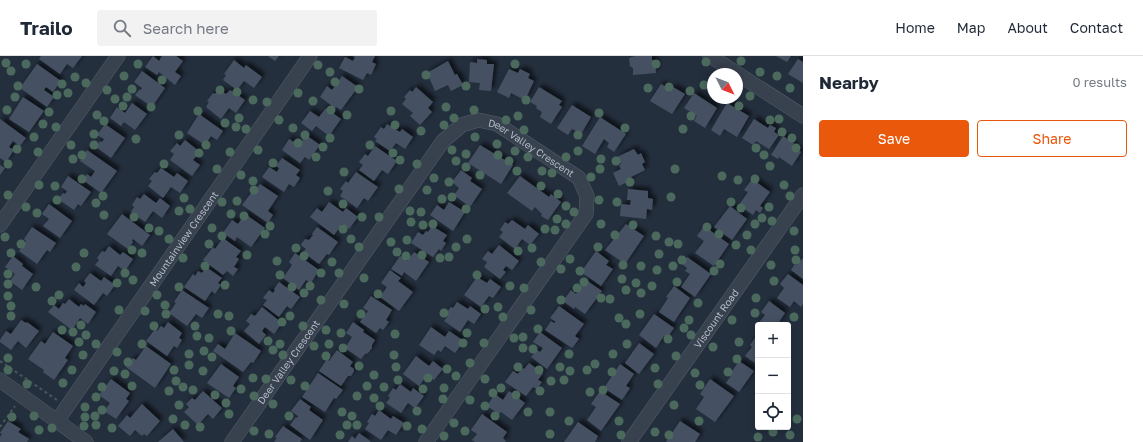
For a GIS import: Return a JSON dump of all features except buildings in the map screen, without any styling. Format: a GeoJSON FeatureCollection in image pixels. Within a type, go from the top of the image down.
{"type":"FeatureCollection","features":[{"type":"Feature","properties":{"kind":"street"},"geometry":{"type":"LineString","coordinates":[[0,225],[118,56]]}},
{"type":"Feature","properties":{"kind":"street","name":"Mountainview Crescent"},"geometry":{"type":"LineString","coordinates":[[57,421],[310,56]]}},
{"type":"Feature","properties":{"kind":"street"},"geometry":{"type":"LineString","coordinates":[[710,56],[803,116]]}},
{"type":"Feature","properties":{"kind":"street","name":"Deer Valley Crescent"},"geometry":{"type":"LineString","coordinates":[[232,442],[443,141],[462,125],[478,120],[497,124],[579,178],[587,196],[586,214],[426,442]]}},
{"type":"Feature","properties":{"kind":"street","name":"Viscount Road"},"geometry":{"type":"LineString","coordinates":[[629,442],[803,195]]}},
{"type":"Feature","properties":{"kind":"street"},"geometry":{"type":"LineString","coordinates":[[0,380],[86,442]]}},
{"type":"Feature","properties":{"kind":"path"},"geometry":{"type":"LineString","coordinates":[[0,361],[58,400]]}},
{"type":"Feature","properties":{"kind":"path"},"geometry":{"type":"LineString","coordinates":[[0,427],[15,406],[20,394]]}}]}
